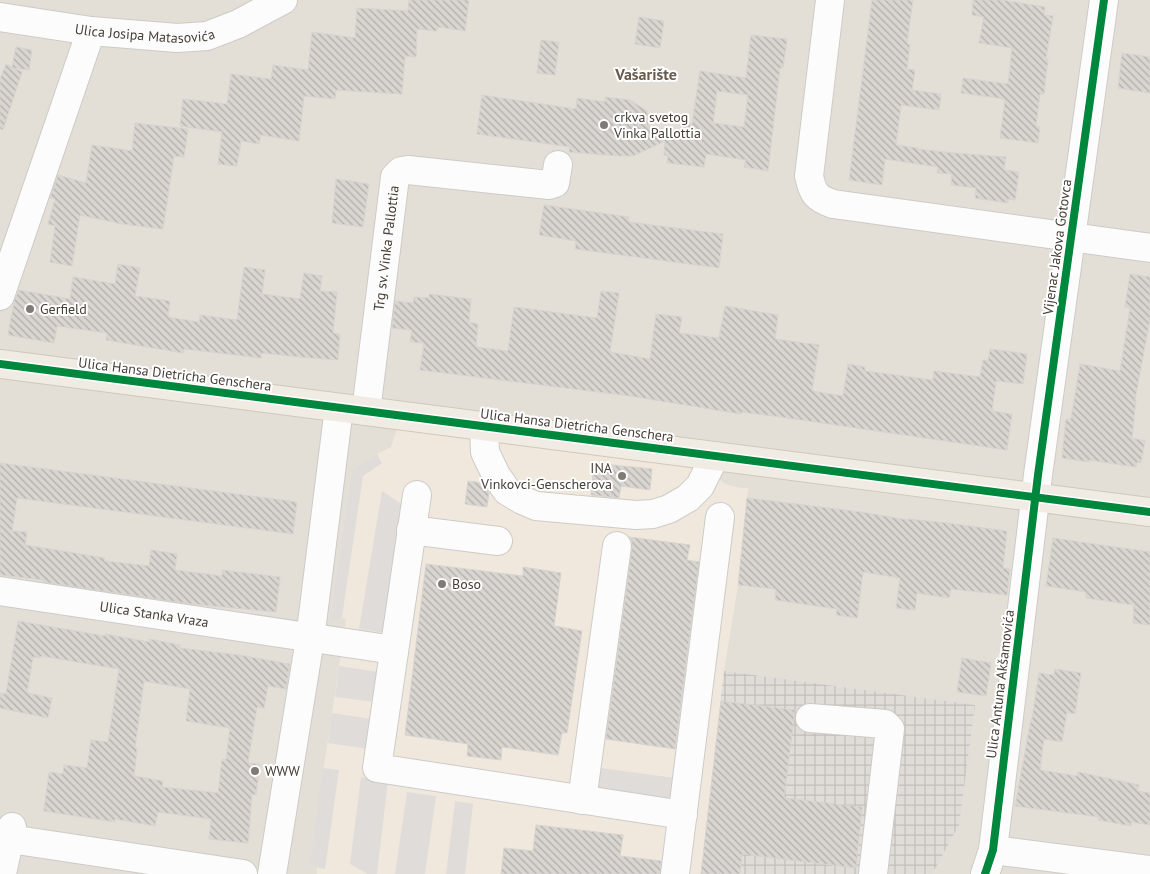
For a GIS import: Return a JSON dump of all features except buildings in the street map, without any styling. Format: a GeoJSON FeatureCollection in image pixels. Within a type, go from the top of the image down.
{"type":"FeatureCollection","features":[{"type":"Feature","properties":{"kind":"main road","name":"Ulica Hansa Dietricha Genschera"},"geometry":{"type":"LineString","coordinates":[[0,364],[1150,512]]}},
{"type":"Feature","properties":{"kind":"street","name":"Ulica Josipa Matasovića"},"geometry":{"type":"LineString","coordinates":[[0,18],[91,31],[178,38],[207,36],[238,24],[283,0]]}},
{"type":"Feature","properties":{"kind":"street","name":"Vijenac Jakova Gotovca"},"geometry":{"type":"LineString","coordinates":[[830,0],[810,176],[812,191],[820,199],[833,204],[1070,238]]}},
{"type":"Feature","properties":{"kind":"street","name":"Vijenac Jakova Gotovca"},"geometry":{"type":"LineString","coordinates":[[1036,497],[1104,0]]}},
{"type":"Feature","properties":{"kind":"street"},"geometry":{"type":"LineString","coordinates":[[0,296],[91,31]]}},
{"type":"Feature","properties":{"kind":"street","name":"Trg sv. Vinka Pallottia"},"geometry":{"type":"LineString","coordinates":[[352,409],[395,177],[400,171],[408,170],[550,186],[555,183],[558,165]]}},
{"type":"Feature","properties":{"kind":"street"},"geometry":{"type":"LineString","coordinates":[[1070,238],[1150,248]]}},
{"type":"Feature","properties":{"kind":"street"},"geometry":{"type":"LineString","coordinates":[[272,874],[310,639],[352,409]]}},
{"type":"Feature","properties":{"kind":"street"},"geometry":{"type":"LineString","coordinates":[[484,426],[485,452],[496,476],[506,491],[536,506],[636,515],[652,514],[669,509],[688,498],[700,486],[714,456]]}},
{"type":"Feature","properties":{"kind":"street"},"geometry":{"type":"LineString","coordinates":[[416,495],[377,768],[683,815]]}},
{"type":"Feature","properties":{"kind":"street","name":"Ulica Antuna Akšamovića"},"geometry":{"type":"LineString","coordinates":[[989,862],[1036,497]]}},
{"type":"Feature","properties":{"kind":"street"},"geometry":{"type":"LineString","coordinates":[[675,874],[720,516]]}},
{"type":"Feature","properties":{"kind":"street"},"geometry":{"type":"LineString","coordinates":[[412,530],[498,541]]}},
{"type":"Feature","properties":{"kind":"street"},"geometry":{"type":"LineString","coordinates":[[582,800],[617,546]]}},
{"type":"Feature","properties":{"kind":"street","name":"Ulica Stanka Vraza"},"geometry":{"type":"LineString","coordinates":[[0,591],[310,639],[394,650]]}},
{"type":"Feature","properties":{"kind":"street"},"geometry":{"type":"LineString","coordinates":[[810,718],[885,724],[890,729],[873,874]]}},
{"type":"Feature","properties":{"kind":"street"},"geometry":{"type":"LineString","coordinates":[[2,874],[11,833],[243,874]]}},
{"type":"Feature","properties":{"kind":"street"},"geometry":{"type":"LineString","coordinates":[[989,862],[1150,870]]}},
{"type":"Feature","properties":{"kind":"shaded area"},"geometry":{"type":"Polygon","coordinates":[[[0,0],[1150,0],[1150,874],[0,874],[0,0]]]}},
{"type":"Feature","properties":{"kind":"shaded area"},"geometry":{"type":"Polygon","coordinates":[[[397,429],[518,443],[722,472],[720,480],[725,484],[748,488],[738,585],[724,671],[701,874],[317,874],[317,868],[309,866],[346,620],[342,617],[329,623],[352,470],[391,447],[397,429]]]}},
{"type":"Feature","properties":{"kind":"shaded area"},"geometry":{"type":"Polygon","coordinates":[[[377,454],[382,463],[363,476],[342,617],[329,623],[352,470],[377,454]]]}},
{"type":"Feature","properties":{"kind":"shaded area"},"geometry":{"type":"Polygon","coordinates":[[[382,491],[406,507],[385,633],[359,629],[382,491]]]}},
{"type":"Feature","properties":{"kind":"shaded area"},"geometry":{"type":"Polygon","coordinates":[[[339,666],[379,672],[375,702],[335,697],[339,666]]]}},
{"type":"Feature","properties":{"kind":"shaded area"},"geometry":{"type":"Polygon","coordinates":[[[724,671],[975,705],[959,825],[932,874],[701,874],[724,671]]]}},
{"type":"Feature","properties":{"kind":"shaded area"},"geometry":{"type":"Polygon","coordinates":[[[332,713],[372,719],[368,749],[328,743],[332,713]]]}},
{"type":"Feature","properties":{"kind":"shaded area"},"geometry":{"type":"Polygon","coordinates":[[[323,768],[339,770],[325,869],[309,866],[323,768]]]}},
{"type":"Feature","properties":{"kind":"shaded area"},"geometry":{"type":"Polygon","coordinates":[[[600,768],[675,778],[671,807],[596,797],[600,768]]]}},
{"type":"Feature","properties":{"kind":"shaded area"},"geometry":{"type":"Polygon","coordinates":[[[361,777],[388,781],[377,874],[368,874],[350,864],[361,777]]]}},
{"type":"Feature","properties":{"kind":"shaded area"},"geometry":{"type":"Polygon","coordinates":[[[407,792],[436,796],[425,874],[395,874],[407,792]]]}},
{"type":"Feature","properties":{"kind":"shaded area"},"geometry":{"type":"Polygon","coordinates":[[[455,801],[473,804],[465,874],[446,874],[455,801]]]}},
{"type":"Feature","properties":{"kind":"cycle path"},"geometry":{"type":"LineString","coordinates":[[985,874],[993,850],[1038,475],[1104,0]]}},
{"type":"Feature","properties":{"kind":"cycle path"},"geometry":{"type":"LineString","coordinates":[[0,364],[1150,512]]}},
{"type":"Feature","properties":{"kind":"place","name":"crkva svetog Vinka Pallottia"},"geometry":{"type":"Point","coordinates":[604,125]}},
{"type":"Feature","properties":{"kind":"place","name":"Gerfield"},"geometry":{"type":"Point","coordinates":[30,309]}},
{"type":"Feature","properties":{"kind":"place","name":"INA Vinkovci-Genscherova"},"geometry":{"type":"Point","coordinates":[622,476]}},
{"type":"Feature","properties":{"kind":"place","name":"Boso"},"geometry":{"type":"Point","coordinates":[442,584]}},
{"type":"Feature","properties":{"kind":"place","name":"WWW"},"geometry":{"type":"Point","coordinates":[255,771]}},
{"type":"Feature","properties":{"kind":"district","name":"Vašarište"},"geometry":{"type":"Point","coordinates":[646,74]}}]}
